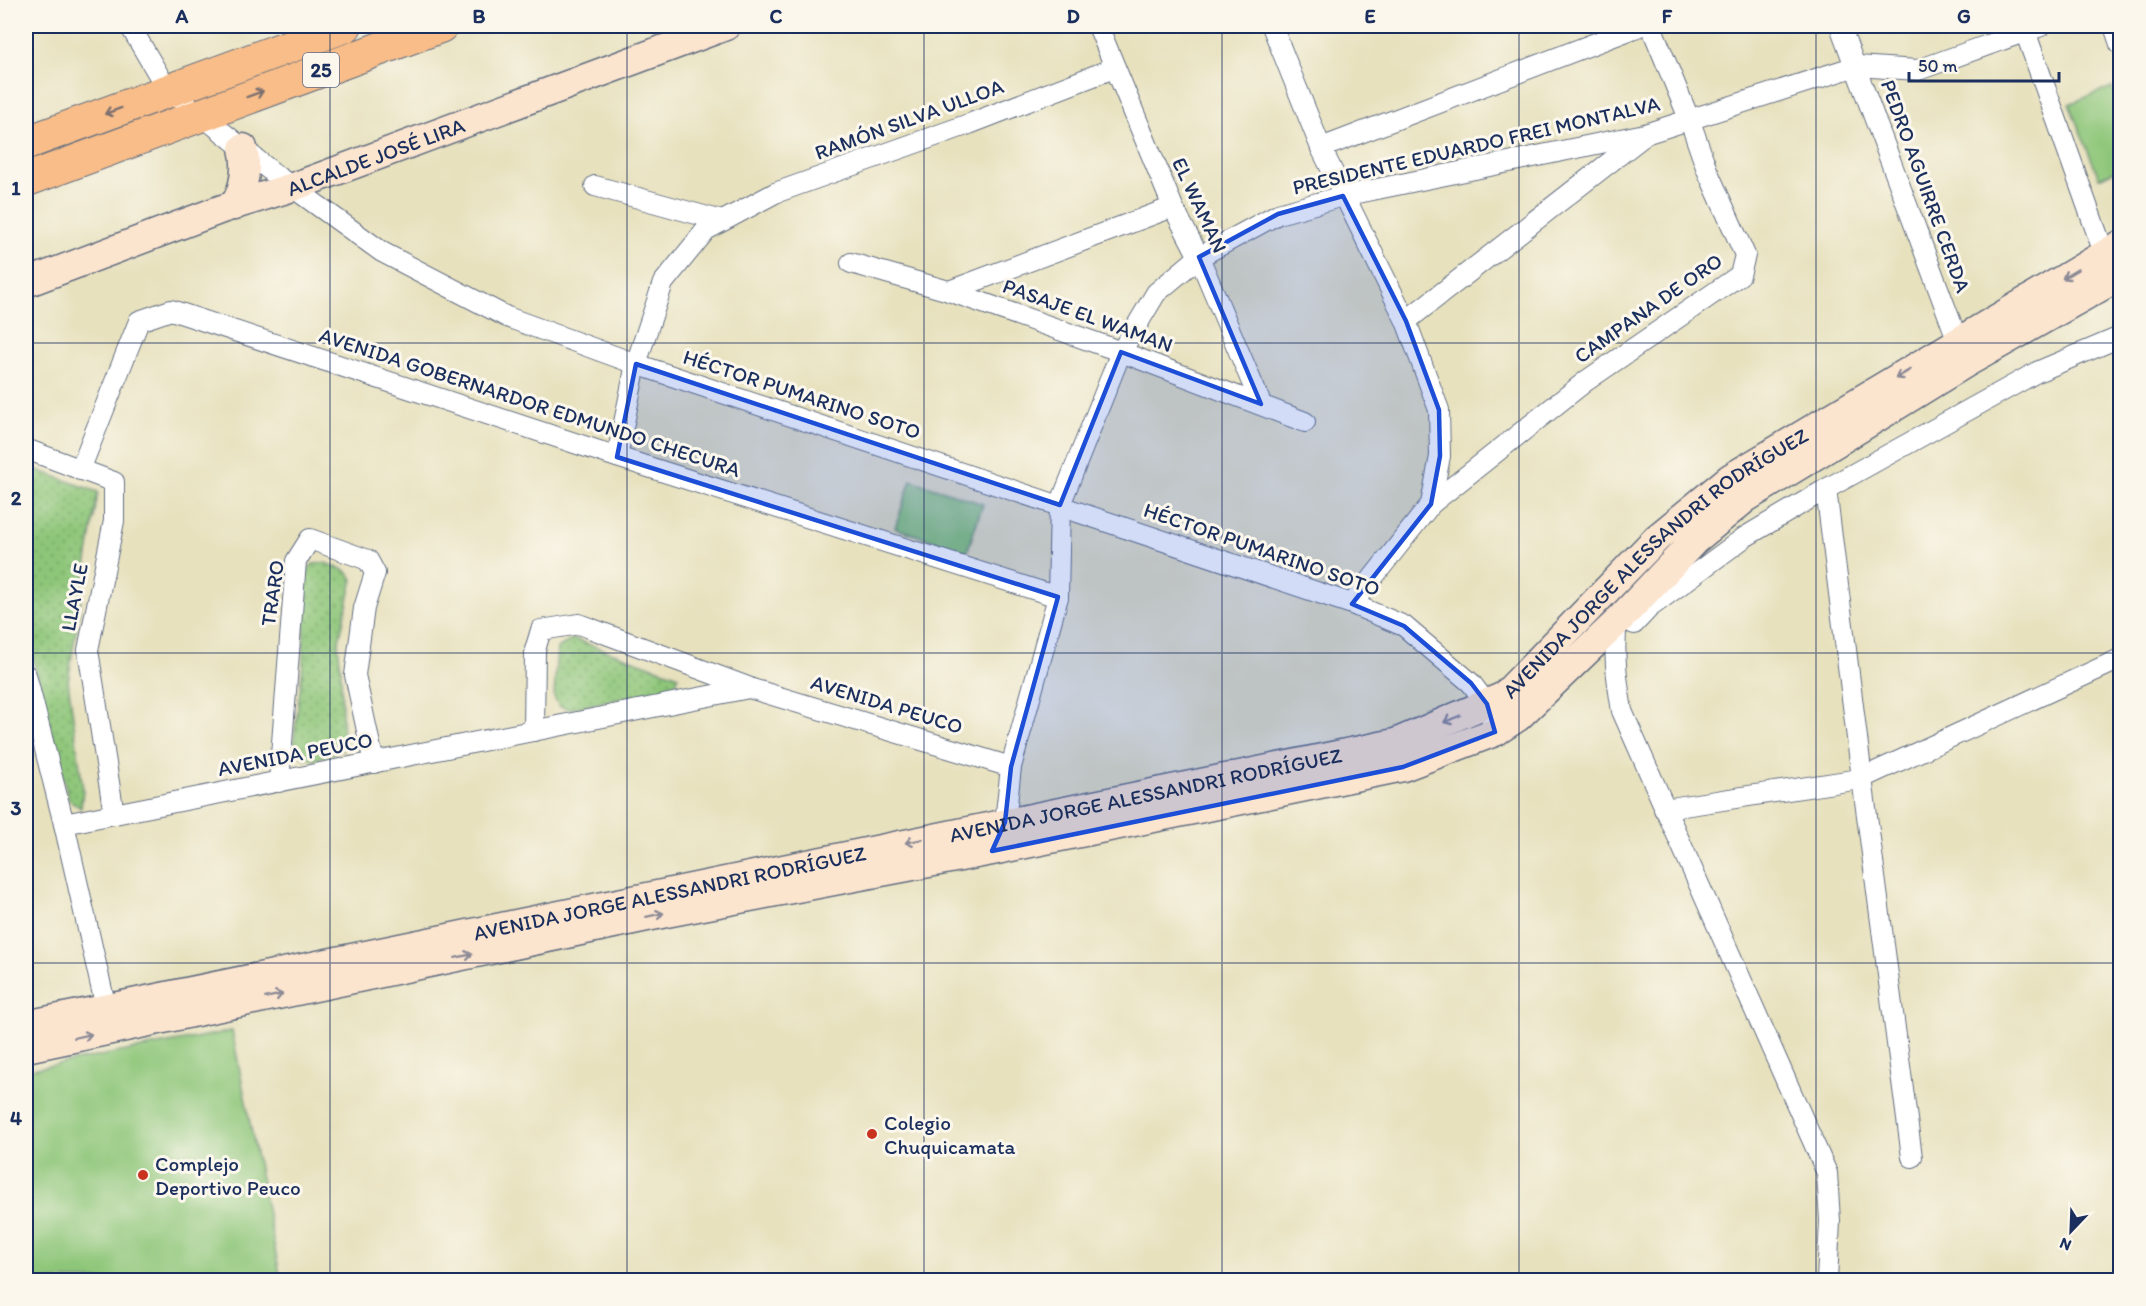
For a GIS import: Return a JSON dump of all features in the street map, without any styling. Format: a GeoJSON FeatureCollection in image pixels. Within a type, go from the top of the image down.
{"type":"FeatureCollection","features":[{"type":"Feature","properties":{"kind":"highway","name":"25"},"geometry":{"type":"LineString","coordinates":[[26,143],[345,26]]}},
{"type":"Feature","properties":{"kind":"highway","name":"25"},"geometry":{"type":"LineString","coordinates":[[26,180],[441,26]]}},
{"type":"Feature","properties":{"kind":"street","name":"HÉCTOR PUMARINO SOTO"},"geometry":{"type":"LineString","coordinates":[[130,26],[168,91],[382,252],[507,317],[636,364],[1352,603],[1404,626],[1471,683],[1487,704],[1495,732]]}},
{"type":"Feature","properties":{"kind":"street","name":"ALCALDE JOSÉ LIRA"},"geometry":{"type":"LineString","coordinates":[[26,283],[234,206],[293,187],[726,26]]}},
{"type":"Feature","properties":{"kind":"street","name":"EL WAMAN"},"geometry":{"type":"LineString","coordinates":[[1098,26],[1173,207],[1199,258],[1261,404]]}},
{"type":"Feature","properties":{"kind":"street"},"geometry":{"type":"LineString","coordinates":[[1272,26],[1321,148],[1406,321],[1439,410],[1440,456],[1431,504],[1352,603]]}},
{"type":"Feature","properties":{"kind":"street"},"geometry":{"type":"LineString","coordinates":[[1321,148],[1640,26]]}},
{"type":"Feature","properties":{"kind":"street","name":"CAMPANA DE ORO"},"geometry":{"type":"LineString","coordinates":[[1431,504],[1586,381],[1740,275],[1745,255],[1707,170],[1690,120],[1651,26]]}},
{"type":"Feature","properties":{"kind":"street","name":"PEDRO AGUIRRE CERDA"},"geometry":{"type":"LineString","coordinates":[[1840,26],[1962,352]]}},
{"type":"Feature","properties":{"kind":"street"},"geometry":{"type":"LineString","coordinates":[[2114,26],[2121,44]]}},
{"type":"Feature","properties":{"kind":"street"},"geometry":{"type":"LineString","coordinates":[[2033,28],[2112,249]]}},
{"type":"Feature","properties":{"kind":"street","name":"PRESIDENTE EDUARDO FREI MONTALVA"},"geometry":{"type":"LineString","coordinates":[[992,851],[1005,822],[1011,767],[1058,597],[1060,505],[1121,352],[1156,293],[1199,258],[1278,214],[1343,196],[1645,134],[1856,66],[1918,70],[2033,28]]}},
{"type":"Feature","properties":{"kind":"street","name":"RAMÓN SILVA ULLOA"},"geometry":{"type":"LineString","coordinates":[[617,458],[636,364],[663,283],[706,230],[775,193],[969,124],[1114,68]]}},
{"type":"Feature","properties":{"kind":"street"},"geometry":{"type":"LineString","coordinates":[[1406,321],[1645,134]]}},
{"type":"Feature","properties":{"kind":"street"},"geometry":{"type":"LineString","coordinates":[[234,206],[245,179],[243,148]]}},
{"type":"Feature","properties":{"kind":"street"},"geometry":{"type":"LineString","coordinates":[[595,186],[722,221]]}},
{"type":"Feature","properties":{"kind":"street"},"geometry":{"type":"LineString","coordinates":[[949,291],[1173,207]]}},
{"type":"Feature","properties":{"kind":"street","name":"AVENIDA JORGE ALESSANDRI RODRÍGUEZ"},"geometry":{"type":"LineString","coordinates":[[26,1048],[666,913],[992,851],[1403,767],[1495,732],[1518,717],[1615,633],[1694,542],[1746,498],[2112,249]]}},
{"type":"Feature","properties":{"kind":"street","name":"PASAJE EL WAMAN"},"geometry":{"type":"LineString","coordinates":[[851,263],[949,291],[1121,352],[1305,422]]}},
{"type":"Feature","properties":{"kind":"street","name":"AVENIDA JORGE ALESSANDRI RODRÍGUEZ"},"geometry":{"type":"LineString","coordinates":[[26,1024],[1395,743],[1504,696],[1657,538],[1730,477],[1962,352],[2121,276]]}},
{"type":"Feature","properties":{"kind":"street","name":"AVENIDA GOBERNARDOR EDMUNDO CHECURA"},"geometry":{"type":"LineString","coordinates":[[81,470],[139,321],[171,310],[617,458],[1058,597]]}},
{"type":"Feature","properties":{"kind":"street"},"geometry":{"type":"LineString","coordinates":[[1827,1281],[1830,1221],[1827,1173],[1622,711],[1616,680],[1615,633],[1737,543],[1826,489],[2037,372],[2121,337]]}},
{"type":"Feature","properties":{"kind":"street","name":"LLAYLE"},"geometry":{"type":"LineString","coordinates":[[26,449],[114,482],[114,521],[88,650],[114,814]]}},
{"type":"Feature","properties":{"kind":"street"},"geometry":{"type":"LineString","coordinates":[[1826,489],[1912,1157]]}},
{"type":"Feature","properties":{"kind":"street","name":"TRARO"},"geometry":{"type":"LineString","coordinates":[[279,782],[296,561],[310,539],[368,560],[375,573],[364,608],[355,675],[374,763]]}},
{"type":"Feature","properties":{"kind":"street","name":"AVENIDA PEUCO"},"geometry":{"type":"LineString","coordinates":[[534,731],[535,650],[541,630],[579,624],[748,688],[1011,767]]}},
{"type":"Feature","properties":{"kind":"street"},"geometry":{"type":"LineString","coordinates":[[1664,809],[1862,778],[2121,659]]}},
{"type":"Feature","properties":{"kind":"street"},"geometry":{"type":"LineString","coordinates":[[26,675],[64,824],[106,1008]]}},
{"type":"Feature","properties":{"kind":"street","name":"AVENIDA PEUCO"},"geometry":{"type":"LineString","coordinates":[[64,824],[748,688]]}},
{"type":"Feature","properties":{"kind":"highlighted area"},"geometry":{"type":"Polygon","coordinates":[[[1343,196],[1406,321],[1439,410],[1440,456],[1431,504],[1352,604],[1404,626],[1471,683],[1487,704],[1495,732],[1403,767],[992,851],[1005,822],[1011,767],[1058,597],[617,457],[636,364],[1060,505],[1121,352],[1261,404],[1199,257],[1278,214],[1343,196]]]}},
{"type":"Feature","properties":{"kind":"green space"},"geometry":{"type":"Polygon","coordinates":[[[2112,87],[2120,108],[2120,169],[2099,178],[2069,104],[2112,87]]]}},
{"type":"Feature","properties":{"kind":"green space"},"geometry":{"type":"Polygon","coordinates":[[[26,466],[98,492],[68,681],[83,789],[81,808],[69,800],[26,632],[26,466]]]}},
{"type":"Feature","properties":{"kind":"green space"},"geometry":{"type":"Polygon","coordinates":[[[911,480],[983,504],[967,552],[895,528],[911,480]]]}},
{"type":"Feature","properties":{"kind":"green space"},"geometry":{"type":"Polygon","coordinates":[[[325,563],[346,571],[353,579],[338,645],[343,749],[315,760],[303,758],[293,747],[303,665],[305,572],[313,564],[325,563]]]}},
{"type":"Feature","properties":{"kind":"green space"},"geometry":{"type":"Polygon","coordinates":[[[573,639],[679,676],[675,684],[668,689],[570,709],[559,706],[554,697],[557,648],[573,639]]]}},
{"type":"Feature","properties":{"kind":"green space","name":"Complejo Deportivo Peuco"},"geometry":{"type":"Polygon","coordinates":[[[232,1031],[281,1280],[26,1280],[26,1070],[232,1031]]]}},
{"type":"Feature","properties":{"kind":"place","name":"Colegio Chuquicamata"},"geometry":{"type":"Point","coordinates":[872,1134]}},
{"type":"Feature","properties":{"kind":"place","name":"Complejo Deportivo Peuco"},"geometry":{"type":"Point","coordinates":[143,1175]}}]}
